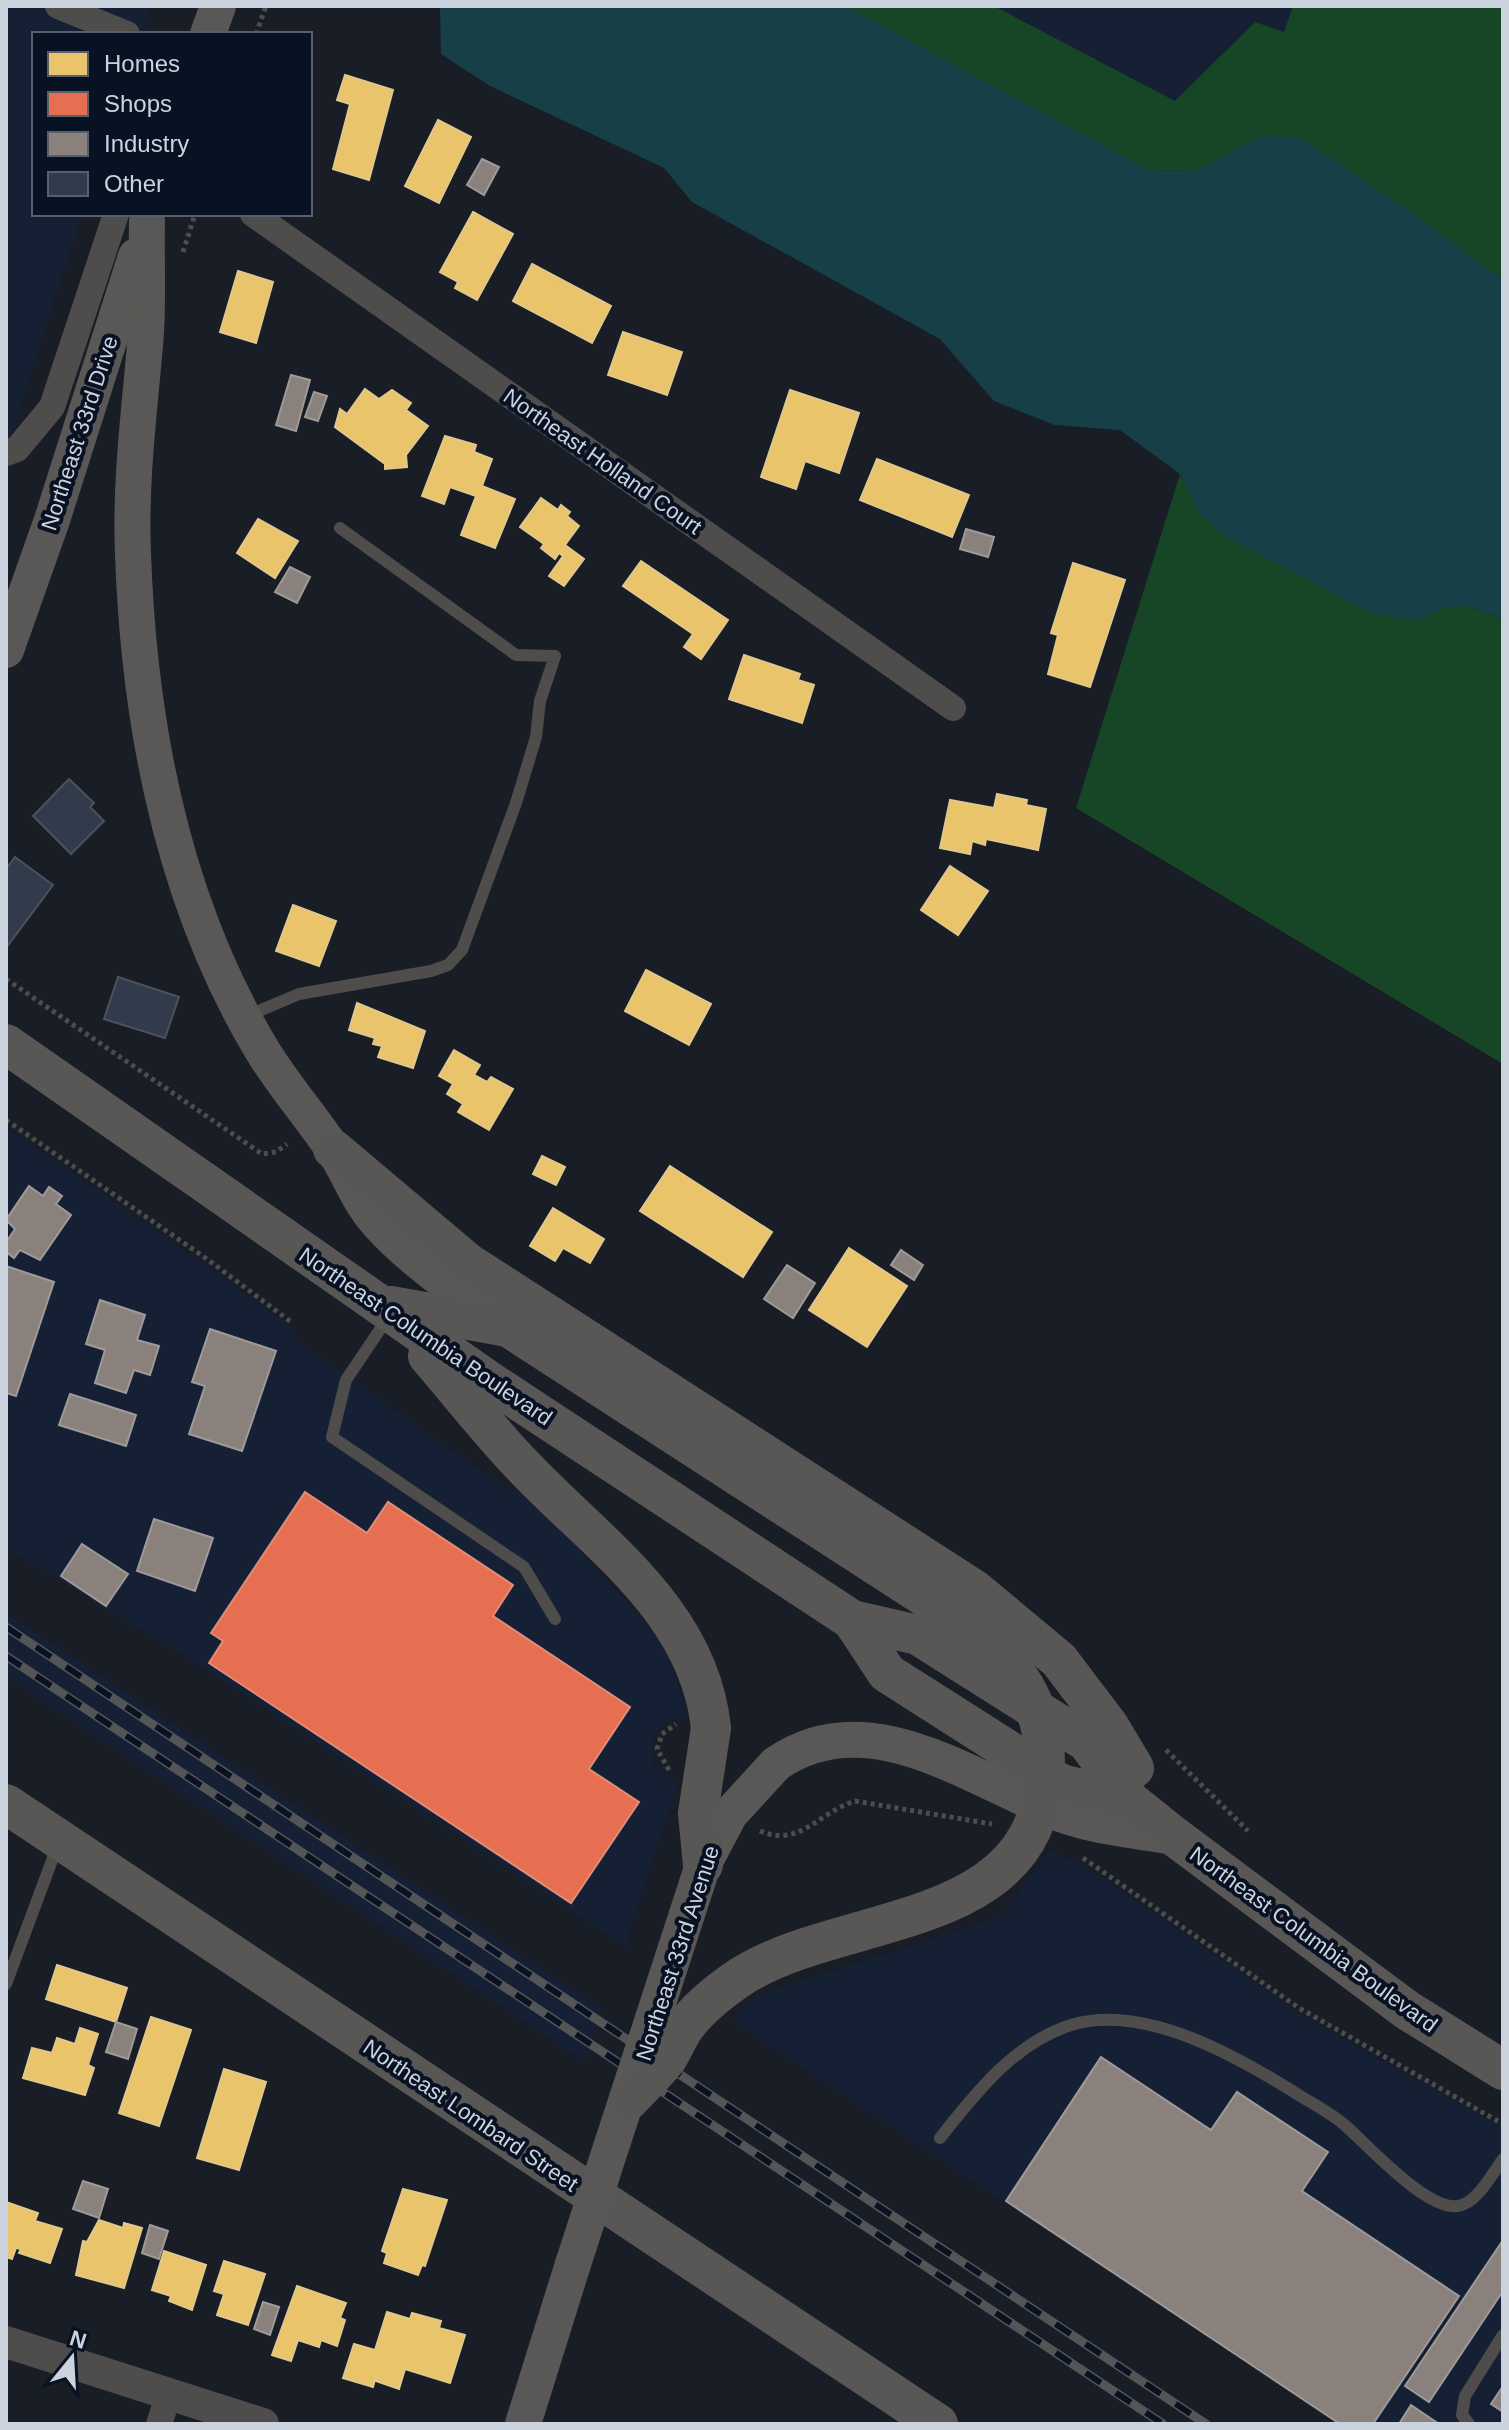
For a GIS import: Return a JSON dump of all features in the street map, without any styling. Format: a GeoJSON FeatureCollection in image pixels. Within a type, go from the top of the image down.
{"type":"FeatureCollection","features":[{"type":"Feature","properties":{"kind":"main road"},"geometry":{"type":"LineString","coordinates":[[209,32],[218,6]]}},
{"type":"Feature","properties":{"kind":"main road"},"geometry":{"type":"LineString","coordinates":[[137,216],[146,343],[133,449],[133,556],[146,695],[160,783],[181,862],[210,945],[244,1018],[316,1147],[379,1225],[456,1290],[508,1327],[970,1626],[1009,1662],[1037,1708],[1043,1736],[1045,1781],[1027,1836],[999,1870],[950,1903],[918,1917],[772,1961],[743,1976],[697,2013],[667,2058],[629,2100]]}},
{"type":"Feature","properties":{"kind":"main road","name":"Northeast 33rd Drive"},"geometry":{"type":"LineString","coordinates":[[6,650],[52,520],[137,216]]}},
{"type":"Feature","properties":{"kind":"main road","name":"Northeast Columbia Boulevard"},"geometry":{"type":"LineString","coordinates":[[6,1044],[383,1308],[852,1620],[887,1673],[1061,1784],[1130,1801],[1396,2002],[1503,2070]]}},
{"type":"Feature","properties":{"kind":"main road"},"geometry":{"type":"LineString","coordinates":[[316,1147],[468,1263],[975,1590],[1012,1619],[1059,1660],[1109,1726],[1175,1837]]}},
{"type":"Feature","properties":{"kind":"main road"},"geometry":{"type":"LineString","coordinates":[[383,1308],[508,1327]]}},
{"type":"Feature","properties":{"kind":"main road"},"geometry":{"type":"LineString","coordinates":[[383,1308],[525,1468],[563,1502],[653,1596],[686,1643],[703,1689],[693,1726],[703,1865]]}},
{"type":"Feature","properties":{"kind":"main road","name":"Northeast 33rd Avenue"},"geometry":{"type":"LineString","coordinates":[[523,2424],[703,1865],[730,1814],[776,1764],[797,1749],[824,1740],[876,1740],[907,1749],[1051,1811],[1087,1822],[1175,1837]]}},
{"type":"Feature","properties":{"kind":"main road","name":"Northeast Lombard Street"},"geometry":{"type":"LineString","coordinates":[[6,1804],[929,2422]]}},
{"type":"Feature","properties":{"kind":"street"},"geometry":{"type":"LineString","coordinates":[[58,6],[122,32]]}},
{"type":"Feature","properties":{"kind":"street"},"geometry":{"type":"LineString","coordinates":[[6,453],[17,449],[52,407],[137,216]]}},
{"type":"Feature","properties":{"kind":"street","name":"Northeast Holland Court"},"geometry":{"type":"LineString","coordinates":[[256,216],[953,708]]}},
{"type":"Feature","properties":{"kind":"street"},"geometry":{"type":"LineString","coordinates":[[6,2342],[164,2409],[263,2424]]}},
{"type":"Feature","properties":{"kind":"lane"},"geometry":{"type":"LineString","coordinates":[[244,1018],[299,994],[431,971],[448,965],[462,950],[516,803],[536,737],[540,701],[555,656],[516,655],[340,528]]}},
{"type":"Feature","properties":{"kind":"lane"},"geometry":{"type":"LineString","coordinates":[[383,1308],[346,1380],[332,1437],[524,1567],[555,1619]]}},
{"type":"Feature","properties":{"kind":"lane"},"geometry":{"type":"LineString","coordinates":[[6,1984],[59,1840]]}},
{"type":"Feature","properties":{"kind":"lane"},"geometry":{"type":"LineString","coordinates":[[940,2138],[971,2100],[1019,2052],[1071,2025],[1107,2020],[1144,2023],[1246,2062],[1344,2124],[1395,2173],[1446,2207],[1461,2206],[1474,2197],[1503,2159]]}},
{"type":"Feature","properties":{"kind":"lane"},"geometry":{"type":"LineString","coordinates":[[1469,2424],[1462,2415],[1465,2396],[1503,2335]]}},
{"type":"Feature","properties":{"kind":"path"},"geometry":{"type":"LineString","coordinates":[[257,32],[266,6]]}},
{"type":"Feature","properties":{"kind":"path"},"geometry":{"type":"LineString","coordinates":[[182,256],[194,216]]}},
{"type":"Feature","properties":{"kind":"path"},"geometry":{"type":"LineString","coordinates":[[6,979],[262,1154],[276,1152],[284,1144],[316,1147]]}},
{"type":"Feature","properties":{"kind":"path"},"geometry":{"type":"LineString","coordinates":[[6,1120],[207,1259],[291,1322]]}},
{"type":"Feature","properties":{"kind":"path"},"geometry":{"type":"LineString","coordinates":[[675,1776],[664,1764],[657,1749],[662,1734],[693,1726]]}},
{"type":"Feature","properties":{"kind":"path"},"geometry":{"type":"LineString","coordinates":[[1156,1740],[1248,1831]]}},
{"type":"Feature","properties":{"kind":"path"},"geometry":{"type":"LineString","coordinates":[[758,1830],[775,1838],[790,1838],[803,1833],[837,1807],[855,1801],[1003,1825]]}},
{"type":"Feature","properties":{"kind":"path"},"geometry":{"type":"LineString","coordinates":[[1077,1854],[1135,1891],[1299,2008],[1503,2124]]}},
{"type":"Feature","properties":{"kind":"shaded area"},"geometry":{"type":"Polygon","coordinates":[[[6,6],[151,6],[143,32],[32,32],[32,216],[81,216],[6,450],[6,6]]]}},
{"type":"Feature","properties":{"kind":"shaded area"},"geometry":{"type":"Polygon","coordinates":[[[440,6],[845,6],[1148,170],[1196,171],[1262,136],[1300,137],[1411,212],[1503,280],[1503,618],[1466,606],[1446,607],[1414,621],[1369,612],[1222,534],[1201,515],[1180,474],[1120,430],[1055,425],[994,401],[940,339],[692,202],[664,168],[490,86],[441,54],[440,6]]]}},
{"type":"Feature","properties":{"kind":"shaded area"},"geometry":{"type":"Polygon","coordinates":[[[994,6],[1293,6],[1284,32],[1255,22],[1175,101],[994,6]]]}},
{"type":"Feature","properties":{"kind":"shaded area"},"geometry":{"type":"Polygon","coordinates":[[[6,1127],[296,1329],[293,1338],[509,1491],[526,1491],[653,1631],[667,1652],[687,1715],[663,1723],[651,1743],[654,1766],[677,1786],[625,1946],[192,1660],[6,1548],[6,1127]]]}},
{"type":"Feature","properties":{"kind":"shaded area"},"geometry":{"type":"Polygon","coordinates":[[[6,1613],[602,2009],[584,2061],[6,1677],[6,1613]]]}},
{"type":"Feature","properties":{"kind":"shaded area"},"geometry":{"type":"Polygon","coordinates":[[[1049,1850],[1083,1865],[1309,2020],[1503,2128],[1503,2424],[1338,2424],[732,2020],[753,1997],[1004,1915],[1049,1850]]]}},
{"type":"Feature","properties":{"kind":"green space"},"geometry":{"type":"Polygon","coordinates":[[[845,6],[994,6],[1175,101],[1255,22],[1284,32],[1293,6],[1503,6],[1503,280],[1411,212],[1262,136],[1196,171],[1148,170],[845,6]]]}},
{"type":"Feature","properties":{"kind":"green space"},"geometry":{"type":"Polygon","coordinates":[[[1180,474],[1201,515],[1222,534],[1369,612],[1414,621],[1446,606],[1466,606],[1503,618],[1503,1064],[1076,808],[1180,474]]]}},
{"type":"Feature","properties":{"kind":"building: Homes"},"geometry":{"type":"Polygon","coordinates":[[[345,75],[393,90],[369,180],[333,169],[350,104],[337,100],[345,75]]]}},
{"type":"Feature","properties":{"kind":"building: Homes"},"geometry":{"type":"Polygon","coordinates":[[[438,120],[471,137],[439,203],[405,186],[438,120]]]}},
{"type":"Feature","properties":{"kind":"building: Homes"},"geometry":{"type":"Polygon","coordinates":[[[473,212],[513,234],[477,300],[455,288],[458,282],[440,272],[473,212]]]}},
{"type":"Feature","properties":{"kind":"building: Homes"},"geometry":{"type":"Polygon","coordinates":[[[532,264],[611,306],[592,343],[513,301],[532,264]]]}},
{"type":"Feature","properties":{"kind":"building: Homes"},"geometry":{"type":"Polygon","coordinates":[[[238,271],[273,282],[256,343],[220,332],[238,271]]]}},
{"type":"Feature","properties":{"kind":"building: Homes"},"geometry":{"type":"Polygon","coordinates":[[[623,332],[682,352],[667,395],[608,375],[623,332]]]}},
{"type":"Feature","properties":{"kind":"building: Homes"},"geometry":{"type":"Polygon","coordinates":[[[365,389],[379,399],[392,390],[411,403],[406,410],[428,426],[406,455],[407,467],[385,469],[385,464],[335,427],[340,409],[347,414],[365,389]]]}},
{"type":"Feature","properties":{"kind":"building: Homes"},"geometry":{"type":"Polygon","coordinates":[[[790,390],[859,413],[839,473],[805,461],[796,489],[761,477],[790,390]]]}},
{"type":"Feature","properties":{"kind":"building: Homes"},"geometry":{"type":"Polygon","coordinates":[[[445,436],[476,445],[474,452],[492,459],[482,486],[515,499],[495,548],[461,535],[476,496],[450,487],[444,504],[422,496],[445,436]]]}},
{"type":"Feature","properties":{"kind":"building: Homes"},"geometry":{"type":"Polygon","coordinates":[[[877,459],[969,495],[952,537],[860,500],[877,459]]]}},
{"type":"Feature","properties":{"kind":"building: Homes"},"geometry":{"type":"Polygon","coordinates":[[[541,498],[558,510],[561,505],[570,512],[567,516],[579,526],[565,545],[584,559],[564,586],[549,576],[563,556],[559,553],[555,559],[541,548],[544,544],[520,527],[541,498]]]}},
{"type":"Feature","properties":{"kind":"building: Homes"},"geometry":{"type":"Polygon","coordinates":[[[258,519],[298,541],[275,578],[237,553],[258,519]]]}},
{"type":"Feature","properties":{"kind":"building: Homes"},"geometry":{"type":"Polygon","coordinates":[[[641,561],[728,620],[701,659],[684,647],[693,634],[623,586],[641,561]]]}},
{"type":"Feature","properties":{"kind":"building: Homes"},"geometry":{"type":"Polygon","coordinates":[[[1073,563],[1125,580],[1090,687],[1048,674],[1058,635],[1051,633],[1073,563]]]}},
{"type":"Feature","properties":{"kind":"building: Homes"},"geometry":{"type":"Polygon","coordinates":[[[744,655],[800,674],[798,680],[814,685],[802,723],[729,699],[744,655]]]}},
{"type":"Feature","properties":{"kind":"building: Homes"},"geometry":{"type":"Polygon","coordinates":[[[997,794],[1027,800],[1026,805],[1046,809],[1038,850],[986,839],[985,845],[972,841],[970,854],[940,848],[950,800],[994,808],[997,794]]]}},
{"type":"Feature","properties":{"kind":"building: Homes"},"geometry":{"type":"Polygon","coordinates":[[[950,866],[988,891],[958,935],[921,910],[950,866]]]}},
{"type":"Feature","properties":{"kind":"building: Homes"},"geometry":{"type":"Polygon","coordinates":[[[293,905],[336,921],[319,966],[276,951],[293,905]]]}},
{"type":"Feature","properties":{"kind":"building: Homes"},"geometry":{"type":"Polygon","coordinates":[[[646,970],[711,1004],[689,1045],[625,1011],[646,970]]]}},
{"type":"Feature","properties":{"kind":"building: Homes"},"geometry":{"type":"Polygon","coordinates":[[[357,1003],[425,1031],[413,1068],[378,1057],[382,1046],[373,1044],[375,1038],[349,1030],[357,1003]]]}},
{"type":"Feature","properties":{"kind":"building: Homes"},"geometry":{"type":"Polygon","coordinates":[[[454,1050],[480,1065],[474,1075],[487,1082],[491,1077],[513,1089],[489,1130],[458,1112],[463,1104],[447,1094],[453,1084],[439,1076],[454,1050]]]}},
{"type":"Feature","properties":{"kind":"building: Homes"},"geometry":{"type":"Polygon","coordinates":[[[542,1156],[565,1167],[556,1185],[533,1174],[542,1156]]]}},
{"type":"Feature","properties":{"kind":"building: Homes"},"geometry":{"type":"Polygon","coordinates":[[[670,1166],[772,1232],[743,1277],[640,1211],[670,1166]]]}},
{"type":"Feature","properties":{"kind":"building: Homes"},"geometry":{"type":"Polygon","coordinates":[[[553,1208],[604,1239],[590,1263],[563,1248],[555,1261],[530,1246],[553,1208]]]}},
{"type":"Feature","properties":{"kind":"building: Homes"},"geometry":{"type":"Polygon","coordinates":[[[849,1248],[907,1286],[867,1347],[809,1310],[849,1248]]]}},
{"type":"Feature","properties":{"kind":"building: Homes"},"geometry":{"type":"Polygon","coordinates":[[[57,1965],[127,1988],[116,2022],[46,1999],[57,1965]]]}},
{"type":"Feature","properties":{"kind":"building: Homes"},"geometry":{"type":"Polygon","coordinates":[[[151,2017],[191,2030],[159,2126],[119,2113],[151,2017]]]}},
{"type":"Feature","properties":{"kind":"building: Homes"},"geometry":{"type":"Polygon","coordinates":[[[80,2028],[98,2034],[88,2065],[94,2068],[85,2095],[23,2078],[32,2048],[52,2053],[57,2038],[75,2044],[80,2028]]]}},
{"type":"Feature","properties":{"kind":"building: Homes"},"geometry":{"type":"Polygon","coordinates":[[[224,2069],[266,2082],[239,2170],[197,2158],[224,2069]]]}},
{"type":"Feature","properties":{"kind":"building: Homes"},"geometry":{"type":"Polygon","coordinates":[[[403,2189],[447,2200],[425,2266],[422,2265],[418,2275],[384,2263],[387,2253],[382,2251],[403,2189]]]}},
{"type":"Feature","properties":{"kind":"building: Homes"},"geometry":{"type":"Polygon","coordinates":[[[6,2202],[38,2213],[35,2221],[62,2229],[50,2263],[19,2253],[21,2249],[16,2248],[12,2259],[6,2257],[6,2202]]]}},
{"type":"Feature","properties":{"kind":"building: Homes"},"geometry":{"type":"Polygon","coordinates":[[[99,2220],[123,2228],[124,2223],[142,2228],[124,2288],[76,2275],[83,2241],[87,2242],[99,2220]]]}},
{"type":"Feature","properties":{"kind":"building: Homes"},"geometry":{"type":"Polygon","coordinates":[[[164,2251],[206,2265],[192,2310],[169,2301],[171,2296],[152,2290],[164,2251]]]}},
{"type":"Feature","properties":{"kind":"building: Homes"},"geometry":{"type":"Polygon","coordinates":[[[224,2261],[265,2274],[248,2325],[217,2315],[224,2294],[214,2291],[224,2261]]]}},
{"type":"Feature","properties":{"kind":"building: Homes"},"geometry":{"type":"Polygon","coordinates":[[[297,2286],[346,2303],[340,2318],[345,2320],[337,2346],[321,2340],[319,2347],[298,2340],[291,2361],[272,2355],[297,2286]]]}},
{"type":"Feature","properties":{"kind":"building: Homes"},"geometry":{"type":"Polygon","coordinates":[[[387,2312],[410,2319],[412,2313],[441,2321],[439,2328],[465,2335],[450,2383],[405,2369],[399,2389],[376,2381],[376,2376],[373,2387],[343,2378],[354,2344],[375,2350],[387,2312]]]}},
{"type":"Feature","properties":{"kind":"building: Shops"},"geometry":{"type":"Polygon","coordinates":[[[305,1492],[367,1533],[388,1502],[513,1585],[493,1616],[630,1707],[589,1769],[639,1802],[571,1903],[209,1663],[223,1641],[211,1633],[305,1492]]]}},
{"type":"Feature","properties":{"kind":"building: Industry"},"geometry":{"type":"Polygon","coordinates":[[[482,159],[499,167],[484,195],[467,185],[482,159]]]}},
{"type":"Feature","properties":{"kind":"building: Industry"},"geometry":{"type":"Polygon","coordinates":[[[291,375],[310,380],[296,431],[276,425],[291,375]]]}},
{"type":"Feature","properties":{"kind":"building: Industry"},"geometry":{"type":"Polygon","coordinates":[[[314,392],[327,396],[318,421],[305,417],[314,392]]]}},
{"type":"Feature","properties":{"kind":"building: Industry"},"geometry":{"type":"Polygon","coordinates":[[[966,529],[994,537],[988,557],[960,549],[966,529]]]}},
{"type":"Feature","properties":{"kind":"building: Industry"},"geometry":{"type":"Polygon","coordinates":[[[290,567],[310,577],[297,603],[275,592],[290,567]]]}},
{"type":"Feature","properties":{"kind":"building: Industry"},"geometry":{"type":"Polygon","coordinates":[[[29,1186],[43,1196],[49,1187],[62,1196],[56,1204],[71,1215],[40,1260],[20,1250],[14,1258],[6,1252],[7,1241],[15,1229],[6,1220],[29,1186]]]}},
{"type":"Feature","properties":{"kind":"building: Industry"},"geometry":{"type":"Polygon","coordinates":[[[901,1250],[923,1265],[914,1280],[891,1265],[901,1250]]]}},
{"type":"Feature","properties":{"kind":"building: Industry"},"geometry":{"type":"Polygon","coordinates":[[[787,1265],[815,1283],[793,1318],[764,1299],[787,1265]]]}},
{"type":"Feature","properties":{"kind":"building: Industry"},"geometry":{"type":"Polygon","coordinates":[[[6,1266],[54,1282],[16,1396],[6,1393],[6,1266]]]}},
{"type":"Feature","properties":{"kind":"building: Industry"},"geometry":{"type":"Polygon","coordinates":[[[100,1300],[145,1315],[137,1340],[159,1346],[150,1375],[134,1370],[126,1393],[95,1383],[105,1350],[86,1344],[100,1300]]]}},
{"type":"Feature","properties":{"kind":"building: Industry"},"geometry":{"type":"Polygon","coordinates":[[[210,1329],[276,1351],[242,1451],[189,1434],[205,1386],[192,1382],[210,1329]]]}},
{"type":"Feature","properties":{"kind":"building: Industry"},"geometry":{"type":"Polygon","coordinates":[[[70,1394],[136,1415],[126,1446],[59,1425],[70,1394]]]}},
{"type":"Feature","properties":{"kind":"building: Industry"},"geometry":{"type":"Polygon","coordinates":[[[154,1519],[213,1538],[195,1591],[137,1571],[154,1519]]]}},
{"type":"Feature","properties":{"kind":"building: Industry"},"geometry":{"type":"Polygon","coordinates":[[[82,1544],[128,1574],[106,1606],[61,1576],[82,1544]]]}},
{"type":"Feature","properties":{"kind":"building: Industry"},"geometry":{"type":"Polygon","coordinates":[[[116,2022],[137,2029],[128,2059],[106,2052],[116,2022]]]}},
{"type":"Feature","properties":{"kind":"building: Industry"},"geometry":{"type":"Polygon","coordinates":[[[1101,2057],[1211,2130],[1237,2092],[1328,2152],[1302,2191],[1459,2296],[1373,2424],[1340,2424],[1006,2201],[1101,2057]]]}},
{"type":"Feature","properties":{"kind":"building: Industry"},"geometry":{"type":"Polygon","coordinates":[[[83,2181],[108,2189],[99,2218],[73,2209],[83,2181]]]}},
{"type":"Feature","properties":{"kind":"building: Industry"},"geometry":{"type":"Polygon","coordinates":[[[150,2225],[168,2231],[159,2259],[142,2253],[150,2225]]]}},
{"type":"Feature","properties":{"kind":"building: Industry"},"geometry":{"type":"Polygon","coordinates":[[[1503,2240],[1503,2291],[1429,2402],[1405,2386],[1503,2240]]]}},
{"type":"Feature","properties":{"kind":"building: Industry"},"geometry":{"type":"Polygon","coordinates":[[[263,2302],[279,2307],[270,2335],[254,2329],[263,2302]]]}},
{"type":"Feature","properties":{"kind":"building: Industry"},"geometry":{"type":"Polygon","coordinates":[[[1503,2386],[1503,2412],[1491,2404],[1503,2386]]]}},
{"type":"Feature","properties":{"kind":"building: Industry"},"geometry":{"type":"Polygon","coordinates":[[[1411,2405],[1439,2424],[1399,2424],[1411,2405]]]}},
{"type":"Feature","properties":{"kind":"building: Other"},"geometry":{"type":"Polygon","coordinates":[[[69,779],[94,803],[90,807],[104,821],[71,854],[33,816],[69,779]]]}},
{"type":"Feature","properties":{"kind":"building: Other"},"geometry":{"type":"Polygon","coordinates":[[[15,857],[53,885],[6,948],[6,869],[15,857]]]}},
{"type":"Feature","properties":{"kind":"building: Other"},"geometry":{"type":"Polygon","coordinates":[[[118,977],[179,997],[165,1038],[104,1019],[118,977]]]}},
{"type":"Feature","properties":{"kind":"railway"},"geometry":{"type":"LineString","coordinates":[[6,1627],[1206,2424]]}},
{"type":"Feature","properties":{"kind":"railway"},"geometry":{"type":"LineString","coordinates":[[6,1656],[1163,2424]]}}]}
